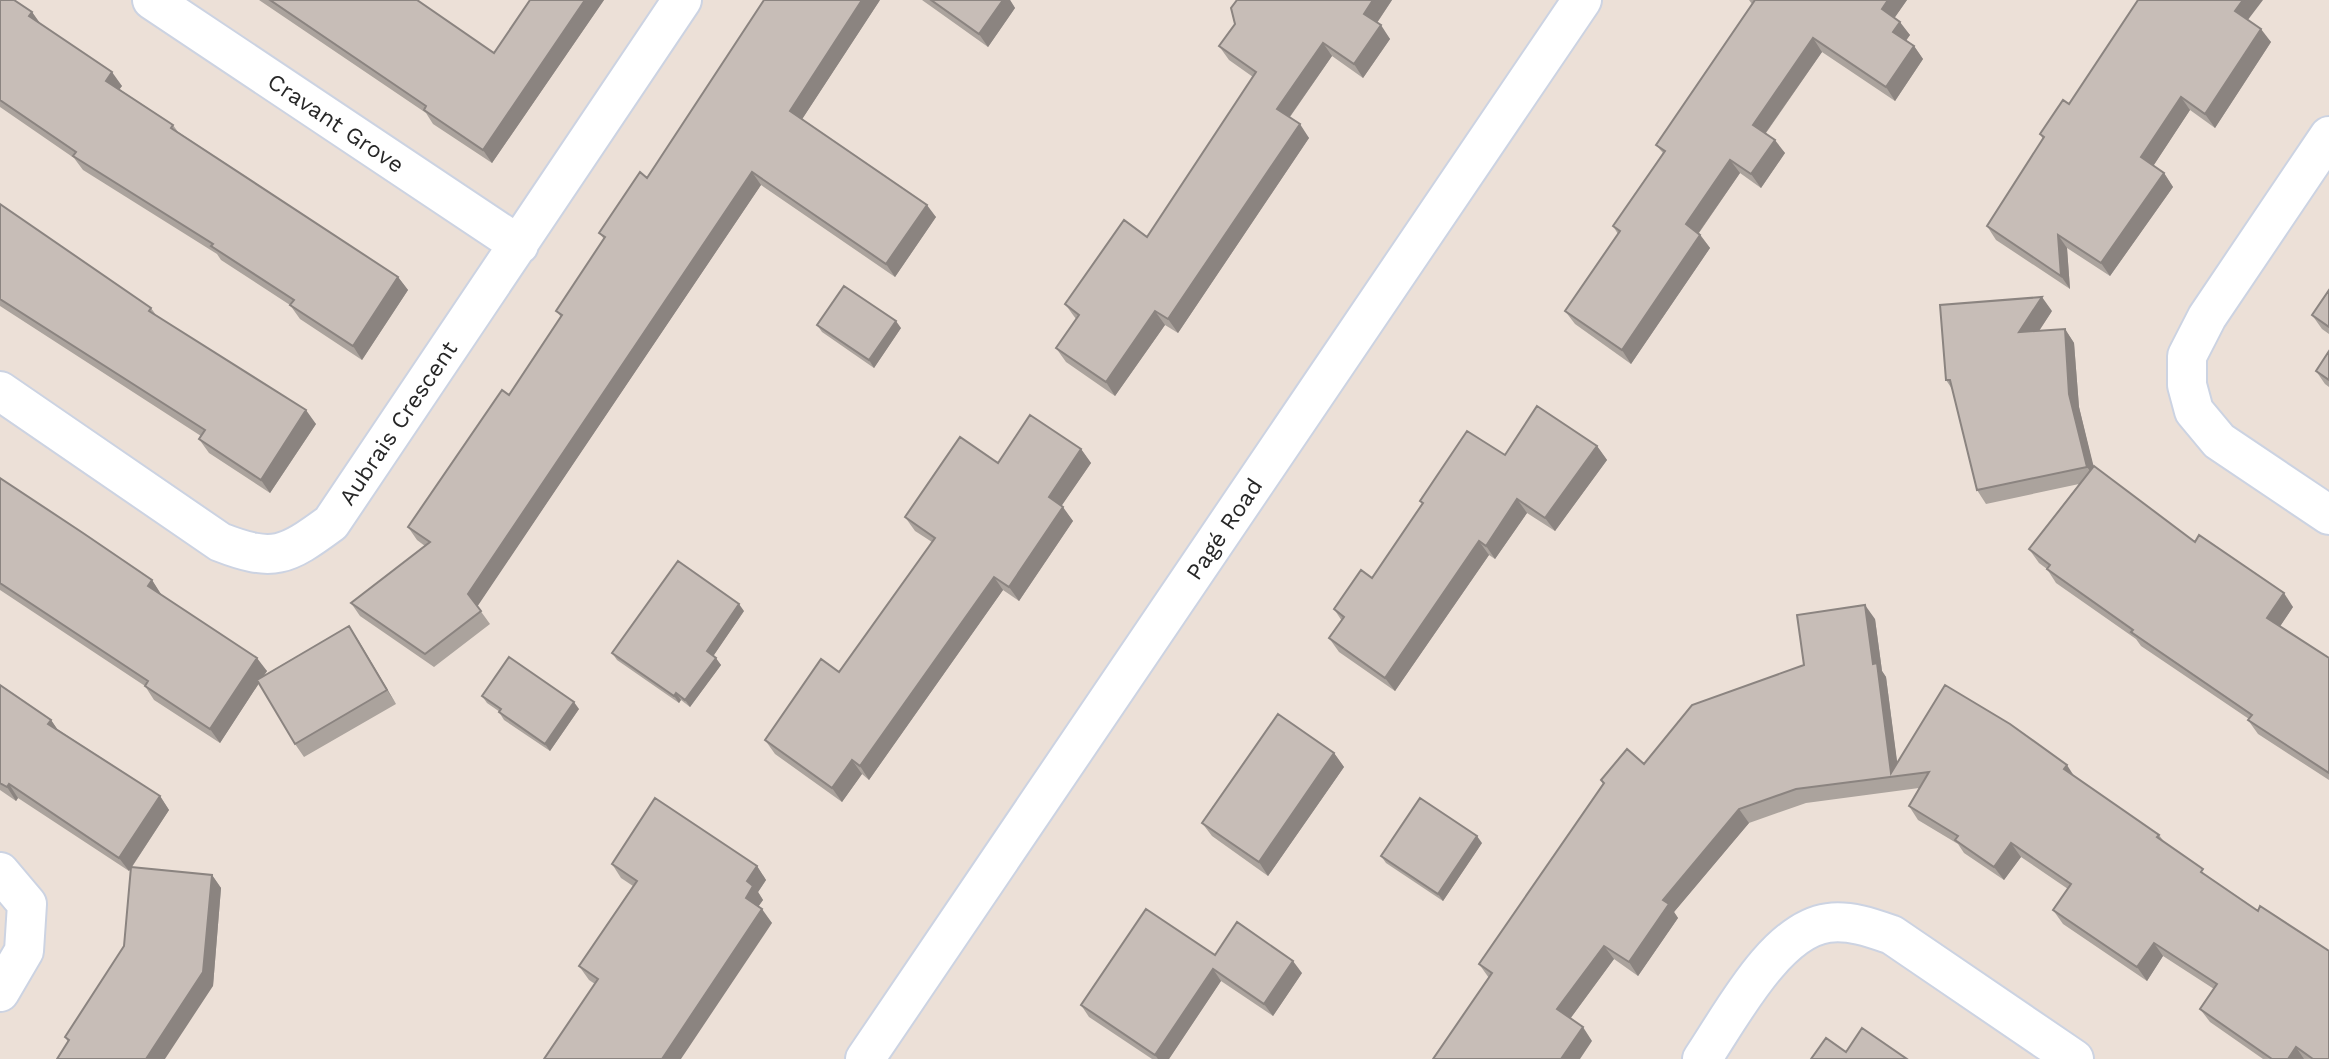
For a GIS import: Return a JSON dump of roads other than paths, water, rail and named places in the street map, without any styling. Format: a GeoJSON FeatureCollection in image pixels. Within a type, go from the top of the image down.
{"type":"FeatureCollection","features":[{"type":"Feature","properties":{"kind":"street","name":"Cravant Grove"},"geometry":{"type":"LineString","coordinates":[[152,0],[519,245]]}},
{"type":"Feature","properties":{"kind":"street","name":"Aubrais Crescent"},"geometry":{"type":"LineString","coordinates":[[0,391],[220,542],[253,555],[295,550],[331,523],[682,0]]}},
{"type":"Feature","properties":{"kind":"street","name":"Pagé Road"},"geometry":{"type":"LineString","coordinates":[[865,1059],[1582,0]]}},
{"type":"Feature","properties":{"kind":"street"},"geometry":{"type":"LineString","coordinates":[[2329,136],[2207,317],[2188,356],[2188,385],[2193,411],[2219,441],[2329,515]]}},
{"type":"Feature","properties":{"kind":"street"},"geometry":{"type":"LineString","coordinates":[[0,872],[27,904],[24,951],[0,992]]}},
{"type":"Feature","properties":{"kind":"street"},"geometry":{"type":"LineString","coordinates":[[1702,1059],[1770,960],[1795,937],[1827,923],[1859,924],[1892,935],[2074,1059]]}}]}
